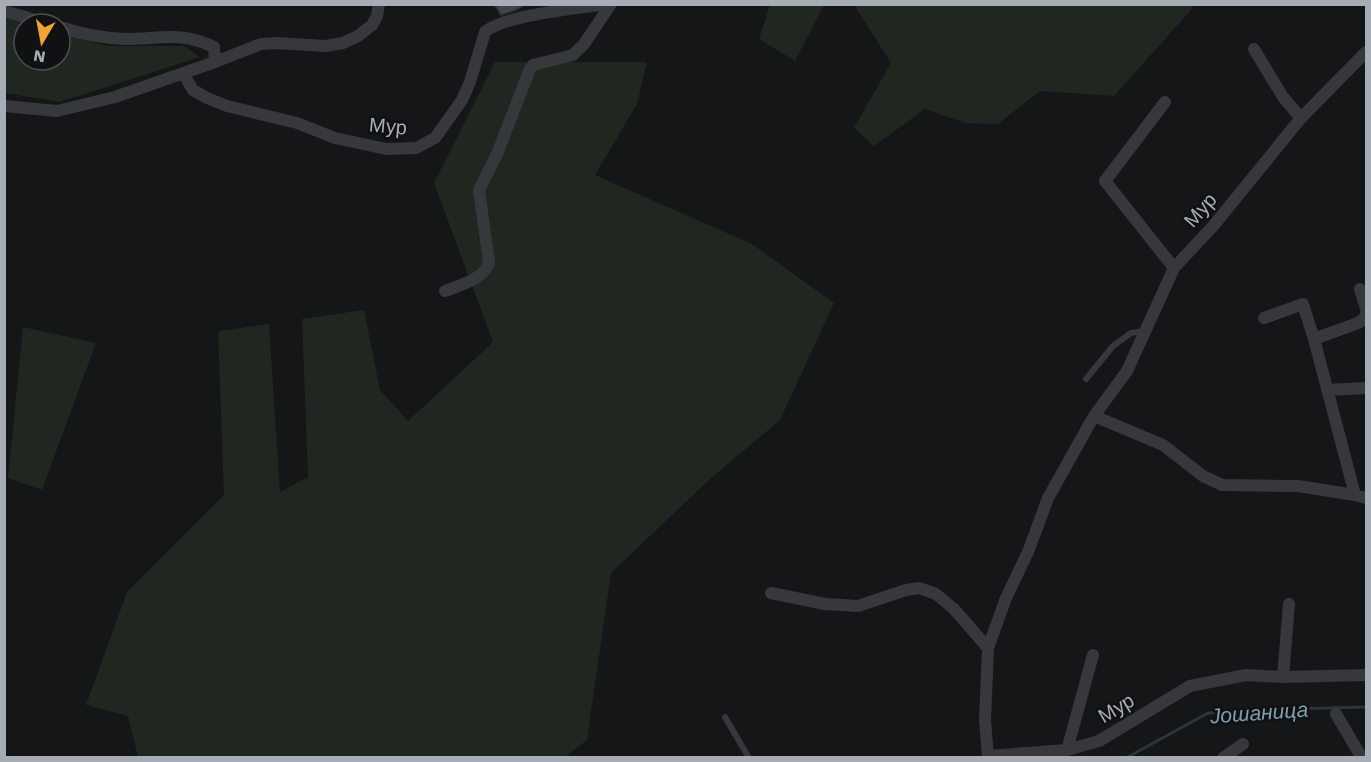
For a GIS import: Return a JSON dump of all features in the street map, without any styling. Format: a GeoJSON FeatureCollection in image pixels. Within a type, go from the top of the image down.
{"type":"FeatureCollection","features":[{"type":"Feature","properties":{"kind":"street"},"geometry":{"type":"LineString","coordinates":[[4,106],[57,111],[116,97],[215,63],[261,44],[326,46],[343,43],[358,36],[372,25],[379,4]]}},
{"type":"Feature","properties":{"kind":"street","name":"Мур"},"geometry":{"type":"LineString","coordinates":[[183,74],[193,90],[227,106],[297,123],[335,138],[386,149],[416,148],[435,138],[462,100],[470,82],[485,32],[490,27],[538,14],[604,4]]}},
{"type":"Feature","properties":{"kind":"street"},"geometry":{"type":"LineString","coordinates":[[445,291],[483,274],[488,268],[479,190],[497,154],[530,69],[534,65],[573,55],[584,44],[611,4]]}},
{"type":"Feature","properties":{"kind":"street"},"geometry":{"type":"LineString","coordinates":[[72,31],[86,35],[123,39],[176,36],[201,41],[214,47],[215,63]]}},
{"type":"Feature","properties":{"kind":"street"},"geometry":{"type":"LineString","coordinates":[[1254,49],[1283,97],[1301,118]]}},
{"type":"Feature","properties":{"kind":"street","name":"Мур"},"geometry":{"type":"LineString","coordinates":[[1366,52],[1301,118],[1214,225],[1174,268],[1127,370],[1094,416],[1048,498],[1028,552],[1006,598],[988,648],[985,720],[987,757],[1067,750],[1098,741],[1190,686],[1246,675],[1283,677],[1366,675]]}},
{"type":"Feature","properties":{"kind":"street"},"geometry":{"type":"LineString","coordinates":[[1165,102],[1105,181],[1174,268]]}},
{"type":"Feature","properties":{"kind":"street"},"geometry":{"type":"LineString","coordinates":[[1360,289],[1366,309]]}},
{"type":"Feature","properties":{"kind":"street"},"geometry":{"type":"LineString","coordinates":[[1094,416],[1163,445],[1203,476],[1222,485],[1298,486],[1361,496],[1327,390],[1303,304],[1264,318]]}},
{"type":"Feature","properties":{"kind":"street"},"geometry":{"type":"LineString","coordinates":[[1314,339],[1358,323],[1365,318],[1366,314]]}},
{"type":"Feature","properties":{"kind":"street"},"geometry":{"type":"LineString","coordinates":[[1327,390],[1366,388]]}},
{"type":"Feature","properties":{"kind":"street"},"geometry":{"type":"LineString","coordinates":[[771,593],[825,604],[858,606],[919,588],[936,594],[954,609],[988,648]]}},
{"type":"Feature","properties":{"kind":"street"},"geometry":{"type":"LineString","coordinates":[[1283,677],[1288,604]]}},
{"type":"Feature","properties":{"kind":"street"},"geometry":{"type":"LineString","coordinates":[[1067,750],[1093,655]]}},
{"type":"Feature","properties":{"kind":"street"},"geometry":{"type":"LineString","coordinates":[[1336,714],[1362,758]]}},
{"type":"Feature","properties":{"kind":"street"},"geometry":{"type":"LineString","coordinates":[[1223,758],[1243,744]]}},
{"type":"Feature","properties":{"kind":"lane"},"geometry":{"type":"LineString","coordinates":[[1086,379],[1113,346],[1131,333],[1144,331]]}},
{"type":"Feature","properties":{"kind":"lane"},"geometry":{"type":"LineString","coordinates":[[724,717],[749,758]]}},
{"type":"Feature","properties":{"kind":"shaded area"},"geometry":{"type":"Polygon","coordinates":[[[770,5],[824,5],[795,61],[759,39],[770,5]]]}},
{"type":"Feature","properties":{"kind":"shaded area"},"geometry":{"type":"Polygon","coordinates":[[[854,5],[1192,5],[1191,10],[1114,96],[1040,91],[998,124],[965,123],[925,109],[874,146],[854,128],[891,63],[854,5]]]}},
{"type":"Feature","properties":{"kind":"shaded area"},"geometry":{"type":"Polygon","coordinates":[[[4,17],[12,19],[12,72],[72,72],[72,36],[107,46],[184,46],[200,57],[60,102],[5,93],[4,17]]]}},
{"type":"Feature","properties":{"kind":"shaded area"},"geometry":{"type":"Polygon","coordinates":[[[495,62],[647,62],[637,104],[595,175],[752,244],[834,303],[780,420],[709,480],[611,573],[587,740],[563,758],[138,757],[128,716],[86,705],[127,592],[224,495],[218,331],[269,324],[280,492],[308,477],[302,319],[364,310],[380,390],[408,421],[493,342],[434,183],[495,62]]]}},
{"type":"Feature","properties":{"kind":"shaded area"},"geometry":{"type":"Polygon","coordinates":[[[23,327],[96,343],[42,490],[8,478],[23,327]]]}},
{"type":"Feature","properties":{"kind":"building"},"geometry":{"type":"Polygon","coordinates":[[[494,4],[526,4],[501,15],[494,4]]]}},
{"type":"Feature","properties":{"kind":"waterway","name":"Јошаница"},"geometry":{"type":"LineString","coordinates":[[1126,758],[1208,713],[1366,707]]}}]}
